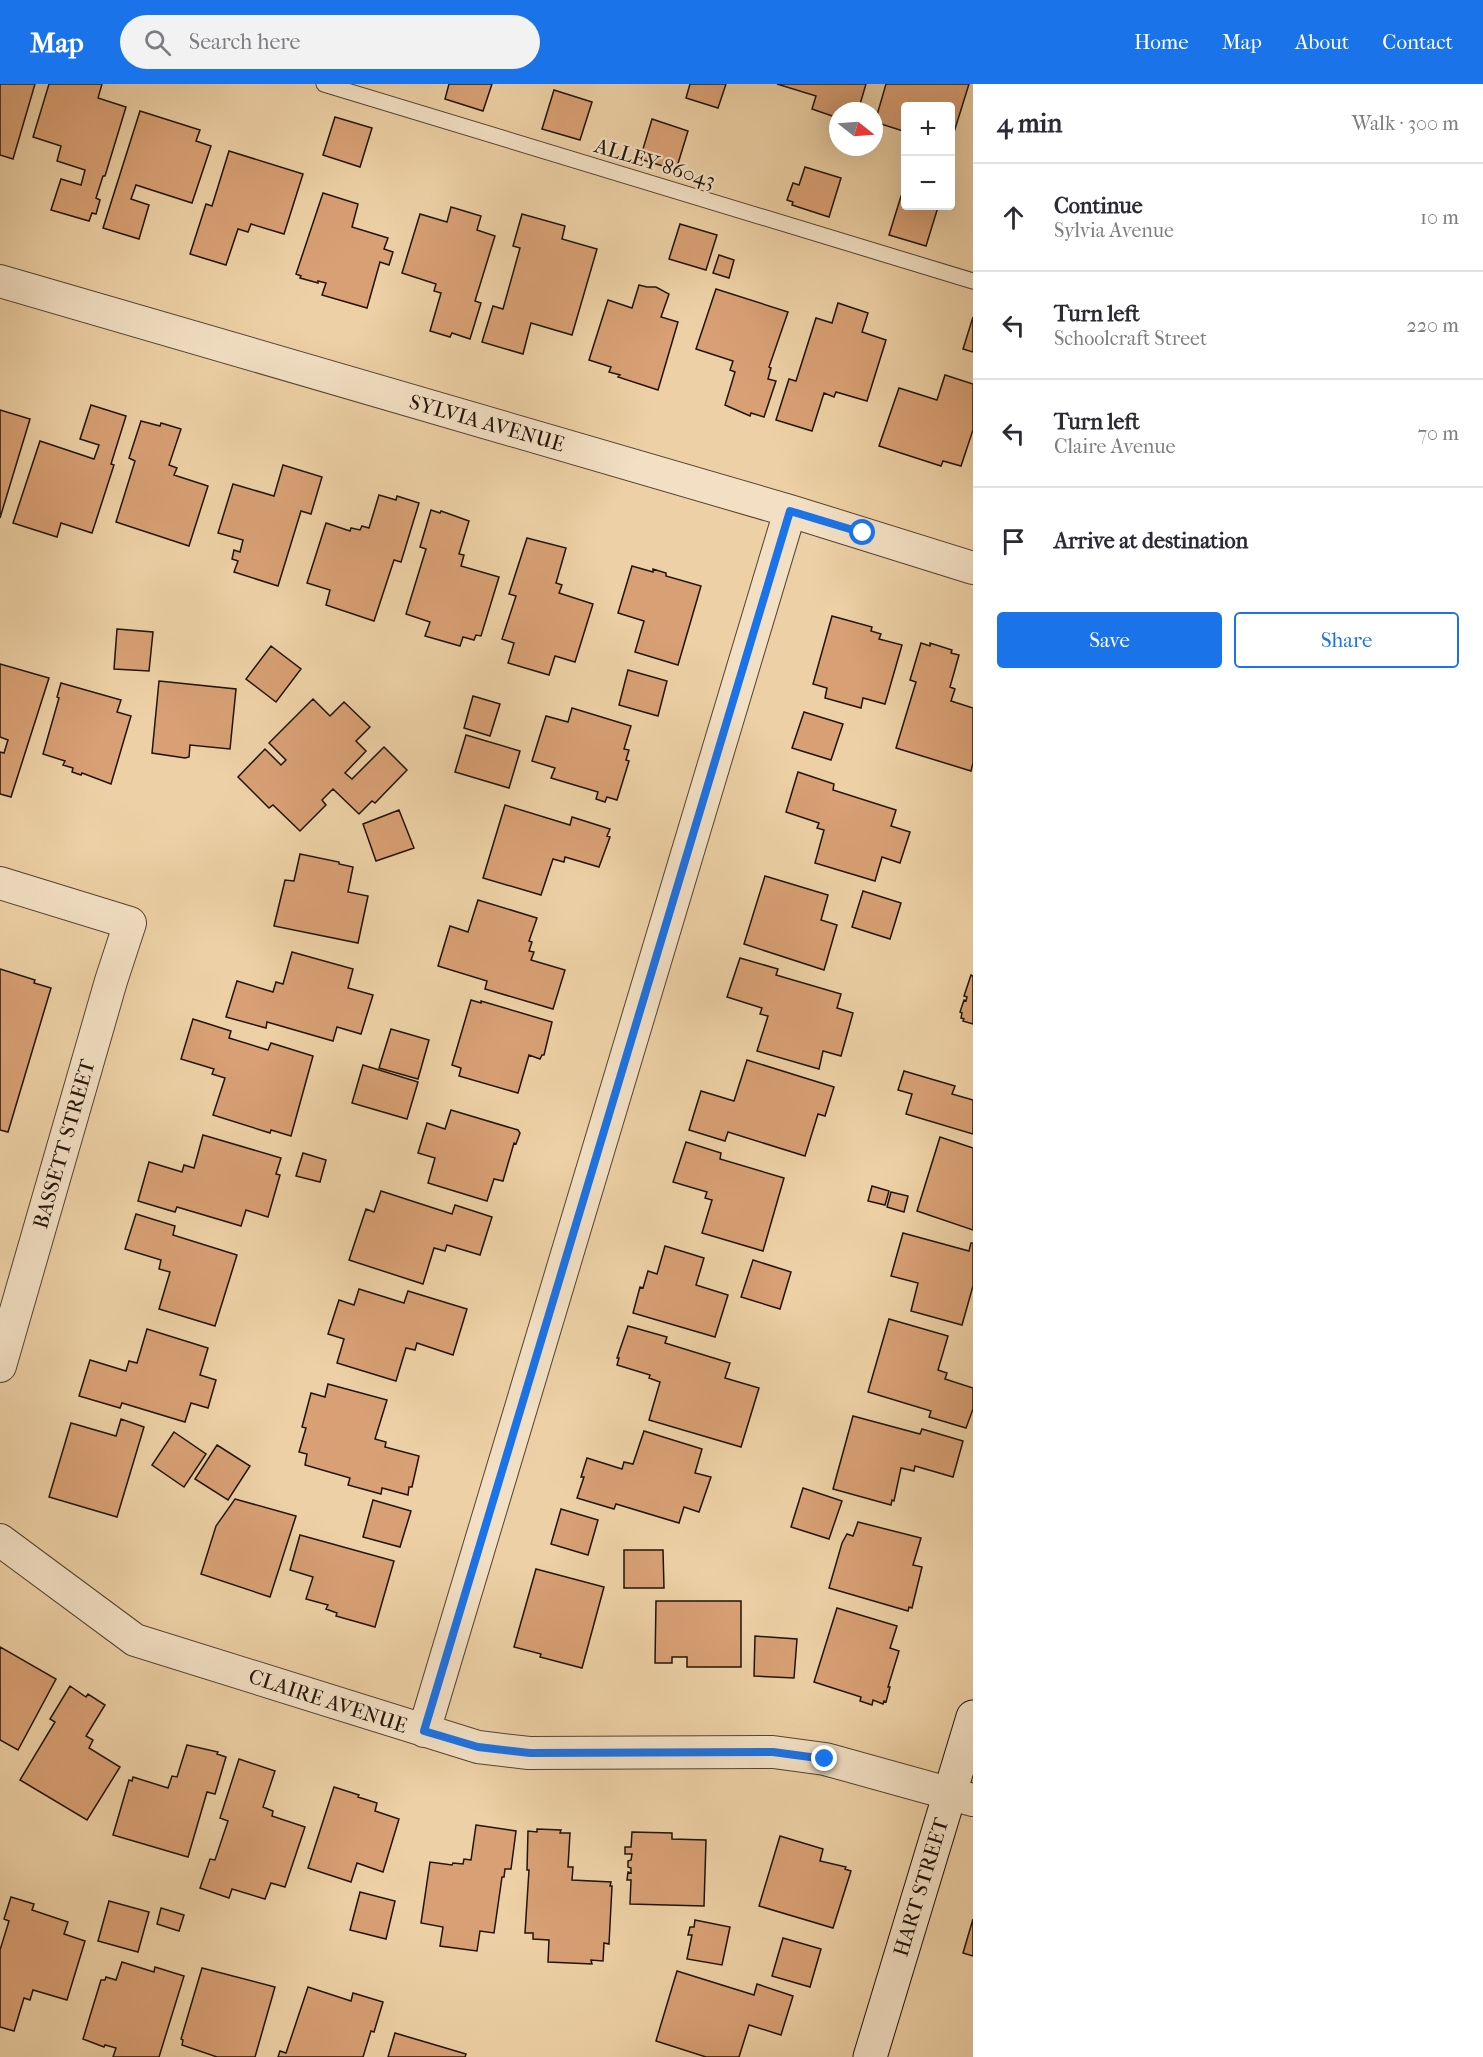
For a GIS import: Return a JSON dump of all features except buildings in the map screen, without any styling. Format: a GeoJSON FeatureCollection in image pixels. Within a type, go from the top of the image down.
{"type":"FeatureCollection","features":[{"type":"Feature","properties":{"kind":"street","name":"SYLVIA AVENUE"},"geometry":{"type":"LineString","coordinates":[[0,281],[790,511],[973,568]]}},
{"type":"Feature","properties":{"kind":"street"},"geometry":{"type":"LineString","coordinates":[[424,1731],[790,511]]}},
{"type":"Feature","properties":{"kind":"street","name":"BASSETT STREET"},"geometry":{"type":"LineString","coordinates":[[0,883],[130,923],[111,981],[0,1366]]}},
{"type":"Feature","properties":{"kind":"street","name":"CLAIRE AVENUE"},"geometry":{"type":"LineString","coordinates":[[0,1540],[135,1640],[478,1747],[530,1753],[773,1752],[825,1759],[961,1796]]}},
{"type":"Feature","properties":{"kind":"street","name":"HART STREET"},"geometry":{"type":"LineString","coordinates":[[870,2057],[961,1796],[973,1718]]}},
{"type":"Feature","properties":{"kind":"lane","name":"ALLEY 86043"},"geometry":{"type":"LineString","coordinates":[[324,84],[973,281]]}},
{"type":"Feature","properties":{"kind":"route"},"geometry":{"type":"LineString","coordinates":[[825,1759],[773,1752],[530,1753],[478,1747],[424,1731],[790,511],[863,533]]}}]}
